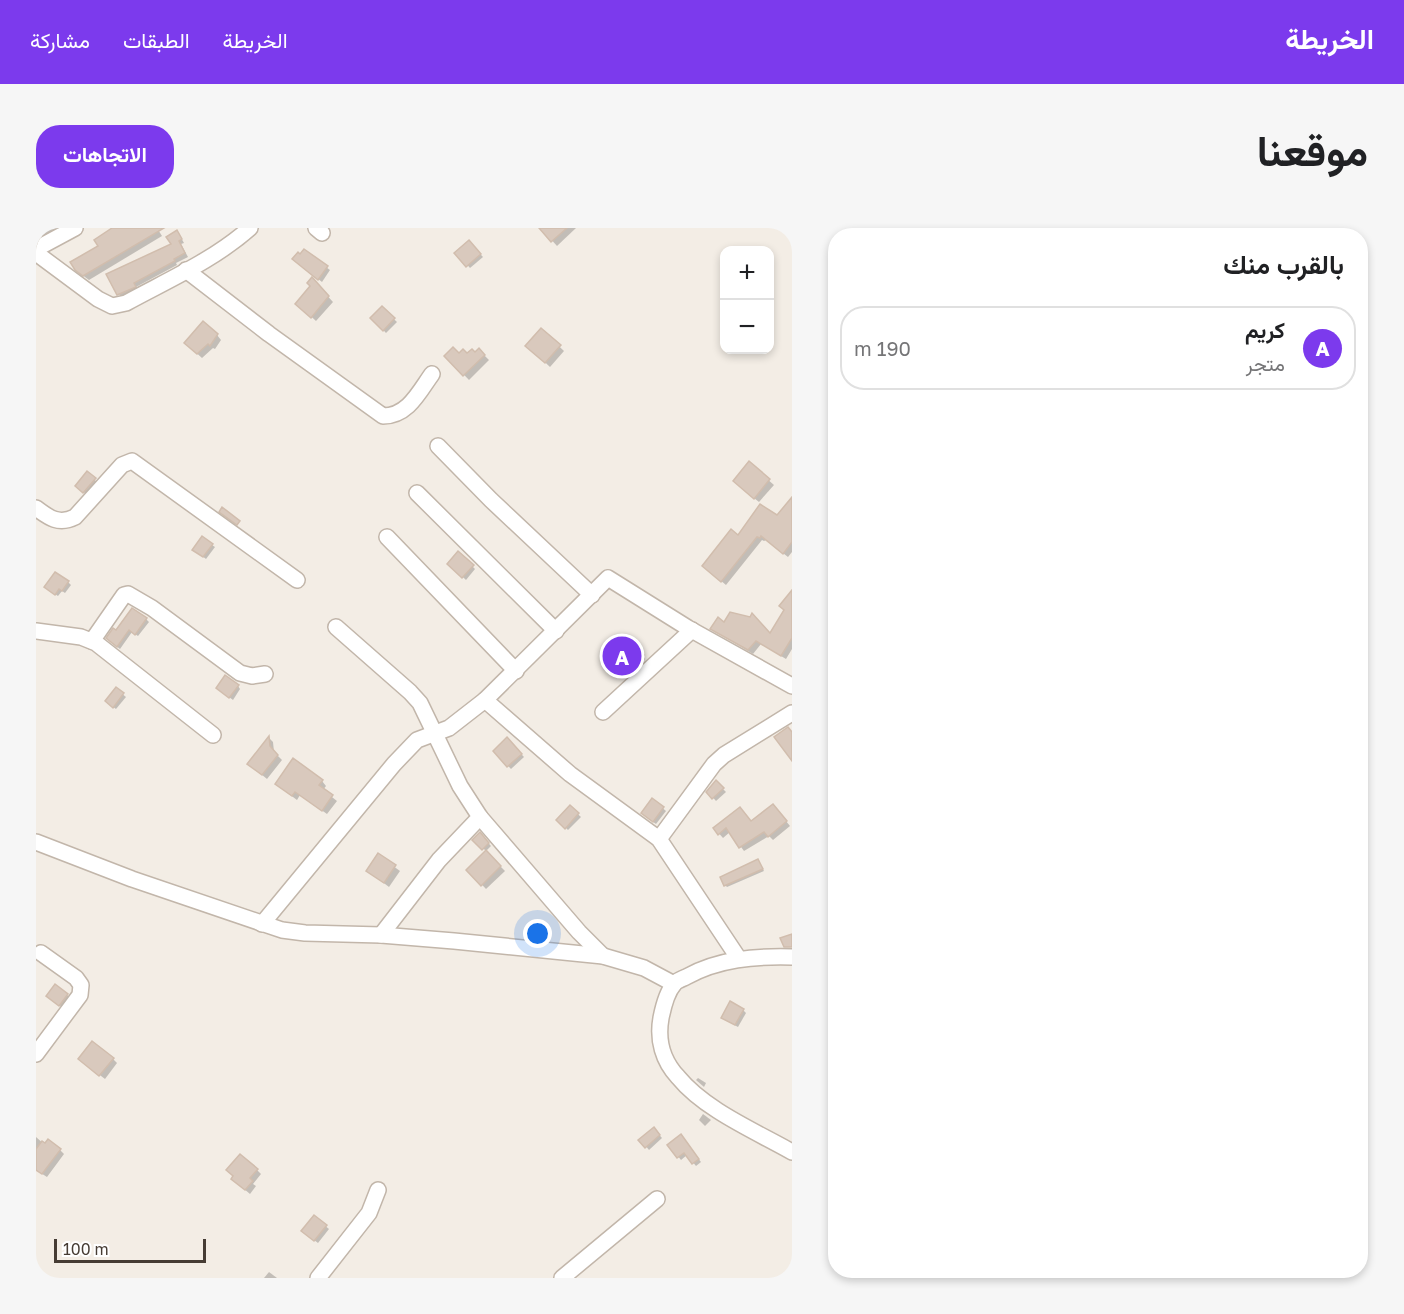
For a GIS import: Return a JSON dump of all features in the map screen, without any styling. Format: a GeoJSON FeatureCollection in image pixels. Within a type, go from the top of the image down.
{"type":"FeatureCollection","features":[{"type":"Feature","properties":{"kind":"street"},"geometry":{"type":"LineString","coordinates":[[75,228],[36,251],[98,299],[112,306],[126,303],[186,270],[233,243],[250,228]]}},
{"type":"Feature","properties":{"kind":"street"},"geometry":{"type":"LineString","coordinates":[[186,270],[269,334],[383,416],[398,414],[407,408],[432,374]]}},
{"type":"Feature","properties":{"kind":"street"},"geometry":{"type":"LineString","coordinates":[[438,446],[491,500],[592,595]]}},
{"type":"Feature","properties":{"kind":"street"},"geometry":{"type":"LineString","coordinates":[[36,508],[58,522],[66,522],[75,517],[122,465],[132,460],[297,580]]}},
{"type":"Feature","properties":{"kind":"street"},"geometry":{"type":"LineString","coordinates":[[417,493],[556,631]]}},
{"type":"Feature","properties":{"kind":"street"},"geometry":{"type":"LineString","coordinates":[[387,537],[516,671]]}},
{"type":"Feature","properties":{"kind":"street"},"geometry":{"type":"LineString","coordinates":[[262,924],[394,764],[417,740],[449,728],[485,700],[608,579],[692,630],[792,686]]}},
{"type":"Feature","properties":{"kind":"street"},"geometry":{"type":"LineString","coordinates":[[92,641],[124,595],[128,594],[152,608],[240,673],[252,676],[265,674]]}},
{"type":"Feature","properties":{"kind":"street"},"geometry":{"type":"LineString","coordinates":[[336,627],[420,703],[460,786],[480,817],[564,916],[603,956]]}},
{"type":"Feature","properties":{"kind":"street"},"geometry":{"type":"LineString","coordinates":[[603,712],[692,630]]}},
{"type":"Feature","properties":{"kind":"street"},"geometry":{"type":"LineString","coordinates":[[36,631],[81,637],[96,643],[213,735]]}},
{"type":"Feature","properties":{"kind":"street"},"geometry":{"type":"LineString","coordinates":[[485,700],[553,760],[659,839],[739,959]]}},
{"type":"Feature","properties":{"kind":"street"},"geometry":{"type":"LineString","coordinates":[[659,839],[714,764],[724,755],[792,713]]}},
{"type":"Feature","properties":{"kind":"street"},"geometry":{"type":"LineString","coordinates":[[381,935],[439,860],[480,817]]}},
{"type":"Feature","properties":{"kind":"street"},"geometry":{"type":"LineString","coordinates":[[36,842],[132,879],[262,924],[305,933],[381,935],[603,956],[644,968],[674,984]]}},
{"type":"Feature","properties":{"kind":"street"},"geometry":{"type":"LineString","coordinates":[[36,1054],[80,995],[81,985],[76,978],[41,953]]}},
{"type":"Feature","properties":{"kind":"street"},"geometry":{"type":"LineString","coordinates":[[790,1146],[706,1102],[677,1077],[666,1060],[660,1042],[660,1023],[664,1005],[674,984],[708,966],[739,959],[792,957]]}},
{"type":"Feature","properties":{"kind":"street"},"geometry":{"type":"LineString","coordinates":[[318,1278],[369,1213],[378,1190]]}},
{"type":"Feature","properties":{"kind":"street"},"geometry":{"type":"LineString","coordinates":[[562,1278],[657,1199]]}},
{"type":"Feature","properties":{"kind":"building"},"geometry":{"type":"Polygon","coordinates":[[[112,228],[164,228],[83,276],[70,262],[98,246],[94,240],[112,228]]]}},
{"type":"Feature","properties":{"kind":"building"},"geometry":{"type":"Polygon","coordinates":[[[539,228],[567,228],[551,242],[539,228]]]}},
{"type":"Feature","properties":{"kind":"building"},"geometry":{"type":"Polygon","coordinates":[[[177,230],[185,253],[174,259],[175,261],[134,283],[136,287],[117,295],[106,274],[171,244],[166,237],[177,230]]]}},
{"type":"Feature","properties":{"kind":"building"},"geometry":{"type":"Polygon","coordinates":[[[469,240],[481,254],[466,267],[454,253],[469,240]]]}},
{"type":"Feature","properties":{"kind":"building"},"geometry":{"type":"Polygon","coordinates":[[[304,249],[328,266],[318,280],[292,259],[304,249]]]}},
{"type":"Feature","properties":{"kind":"building"},"geometry":{"type":"Polygon","coordinates":[[[312,277],[329,296],[311,318],[295,304],[310,286],[307,283],[312,277]]]}},
{"type":"Feature","properties":{"kind":"building"},"geometry":{"type":"Polygon","coordinates":[[[382,306],[395,318],[383,331],[370,318],[382,306]]]}},
{"type":"Feature","properties":{"kind":"building"},"geometry":{"type":"Polygon","coordinates":[[[203,321],[218,334],[210,346],[208,344],[197,354],[184,343],[203,321]]]}},
{"type":"Feature","properties":{"kind":"building"},"geometry":{"type":"Polygon","coordinates":[[[541,328],[561,345],[545,363],[525,346],[541,328]]]}},
{"type":"Feature","properties":{"kind":"building"},"geometry":{"type":"Polygon","coordinates":[[[453,347],[459,353],[463,349],[467,353],[472,349],[475,352],[479,348],[485,355],[463,376],[444,356],[453,347]]]}},
{"type":"Feature","properties":{"kind":"building"},"geometry":{"type":"Polygon","coordinates":[[[749,461],[770,479],[754,499],[733,481],[749,461]]]}},
{"type":"Feature","properties":{"kind":"building"},"geometry":{"type":"Polygon","coordinates":[[[87,471],[96,478],[83,493],[75,486],[87,471]]]}},
{"type":"Feature","properties":{"kind":"building"},"geometry":{"type":"Polygon","coordinates":[[[792,497],[792,542],[783,554],[761,536],[757,537],[721,582],[702,566],[731,529],[738,535],[760,504],[777,515],[792,497]]]}},
{"type":"Feature","properties":{"kind":"building"},"geometry":{"type":"Polygon","coordinates":[[[222,507],[240,521],[237,525],[219,512],[222,507]]]}},
{"type":"Feature","properties":{"kind":"building"},"geometry":{"type":"Polygon","coordinates":[[[202,536],[213,544],[203,557],[192,550],[202,536]]]}},
{"type":"Feature","properties":{"kind":"building"},"geometry":{"type":"Polygon","coordinates":[[[458,551],[474,565],[462,578],[447,564],[458,551]]]}},
{"type":"Feature","properties":{"kind":"building"},"geometry":{"type":"Polygon","coordinates":[[[55,572],[69,581],[62,591],[59,589],[55,595],[44,587],[55,572]]]}},
{"type":"Feature","properties":{"kind":"building"},"geometry":{"type":"Polygon","coordinates":[[[792,590],[792,638],[781,656],[756,641],[748,650],[710,629],[718,617],[724,622],[730,612],[750,617],[752,613],[770,633],[784,610],[779,606],[792,590]]]}},
{"type":"Feature","properties":{"kind":"building"},"geometry":{"type":"Polygon","coordinates":[[[132,608],[147,618],[135,635],[129,630],[117,647],[106,638],[113,628],[116,630],[132,608]]]}},
{"type":"Feature","properties":{"kind":"building"},"geometry":{"type":"Polygon","coordinates":[[[627,639],[644,655],[632,667],[616,650],[627,639]]]}},
{"type":"Feature","properties":{"kind":"building"},"geometry":{"type":"Polygon","coordinates":[[[225,675],[239,685],[229,698],[216,688],[225,675]]]}},
{"type":"Feature","properties":{"kind":"building"},"geometry":{"type":"Polygon","coordinates":[[[116,687],[124,693],[113,708],[105,701],[116,687]]]}},
{"type":"Feature","properties":{"kind":"building"},"geometry":{"type":"Polygon","coordinates":[[[788,727],[792,732],[792,761],[774,737],[788,727]]]}},
{"type":"Feature","properties":{"kind":"building"},"geometry":{"type":"Polygon","coordinates":[[[269,736],[270,746],[278,755],[262,775],[247,764],[269,736]]]}},
{"type":"Feature","properties":{"kind":"building"},"geometry":{"type":"Polygon","coordinates":[[[507,737],[522,754],[507,767],[493,751],[507,737]]]}},
{"type":"Feature","properties":{"kind":"building"},"geometry":{"type":"Polygon","coordinates":[[[293,758],[323,780],[319,785],[333,795],[322,811],[295,792],[292,796],[275,784],[293,758]]]}},
{"type":"Feature","properties":{"kind":"building"},"geometry":{"type":"Polygon","coordinates":[[[716,780],[724,788],[712,799],[706,792],[716,780]]]}},
{"type":"Feature","properties":{"kind":"building"},"geometry":{"type":"Polygon","coordinates":[[[652,798],[664,807],[653,822],[641,813],[652,798]]]}},
{"type":"Feature","properties":{"kind":"building"},"geometry":{"type":"Polygon","coordinates":[[[773,804],[787,821],[768,837],[764,832],[739,848],[726,828],[718,835],[713,828],[740,807],[751,821],[773,804]]]}},
{"type":"Feature","properties":{"kind":"building"},"geometry":{"type":"Polygon","coordinates":[[[570,805],[579,813],[565,829],[556,820],[570,805]]]}},
{"type":"Feature","properties":{"kind":"building"},"geometry":{"type":"Polygon","coordinates":[[[480,832],[489,843],[482,850],[472,840],[480,832]]]}},
{"type":"Feature","properties":{"kind":"building"},"geometry":{"type":"Polygon","coordinates":[[[486,850],[501,866],[481,886],[466,870],[486,850]]]}},
{"type":"Feature","properties":{"kind":"building"},"geometry":{"type":"Polygon","coordinates":[[[378,853],[396,865],[384,883],[366,871],[378,853]]]}},
{"type":"Feature","properties":{"kind":"building"},"geometry":{"type":"Polygon","coordinates":[[[758,859],[763,869],[724,886],[720,877],[758,859]]]}},
{"type":"Feature","properties":{"kind":"building"},"geometry":{"type":"Polygon","coordinates":[[[792,934],[792,947],[784,947],[780,938],[792,934]]]}},
{"type":"Feature","properties":{"kind":"building"},"geometry":{"type":"Polygon","coordinates":[[[55,984],[68,994],[59,1006],[46,996],[55,984]]]}},
{"type":"Feature","properties":{"kind":"building"},"geometry":{"type":"Polygon","coordinates":[[[730,1001],[744,1009],[735,1025],[721,1018],[730,1001]]]}},
{"type":"Feature","properties":{"kind":"building"},"geometry":{"type":"Polygon","coordinates":[[[92,1041],[114,1058],[99,1076],[78,1059],[92,1041]]]}},
{"type":"Feature","properties":{"kind":"building"},"geometry":{"type":"Polygon","coordinates":[[[654,1127],[660,1135],[645,1148],[638,1140],[654,1127]]]}},
{"type":"Feature","properties":{"kind":"building"},"geometry":{"type":"Polygon","coordinates":[[[681,1134],[699,1159],[692,1164],[684,1153],[677,1158],[667,1145],[681,1134]]]}},
{"type":"Feature","properties":{"kind":"building"},"geometry":{"type":"Polygon","coordinates":[[[48,1139],[61,1149],[42,1174],[36,1170],[36,1149],[42,1141],[45,1143],[48,1139]]]}},
{"type":"Feature","properties":{"kind":"building"},"geometry":{"type":"Polygon","coordinates":[[[240,1154],[258,1169],[250,1178],[253,1181],[245,1190],[231,1179],[233,1176],[226,1170],[240,1154]]]}},
{"type":"Feature","properties":{"kind":"building"},"geometry":{"type":"Polygon","coordinates":[[[314,1215],[327,1225],[314,1241],[301,1231],[314,1215]]]}},
{"type":"Feature","properties":{"kind":"place","name":"كريم"},"geometry":{"type":"Point","coordinates":[622,656]}}]}
